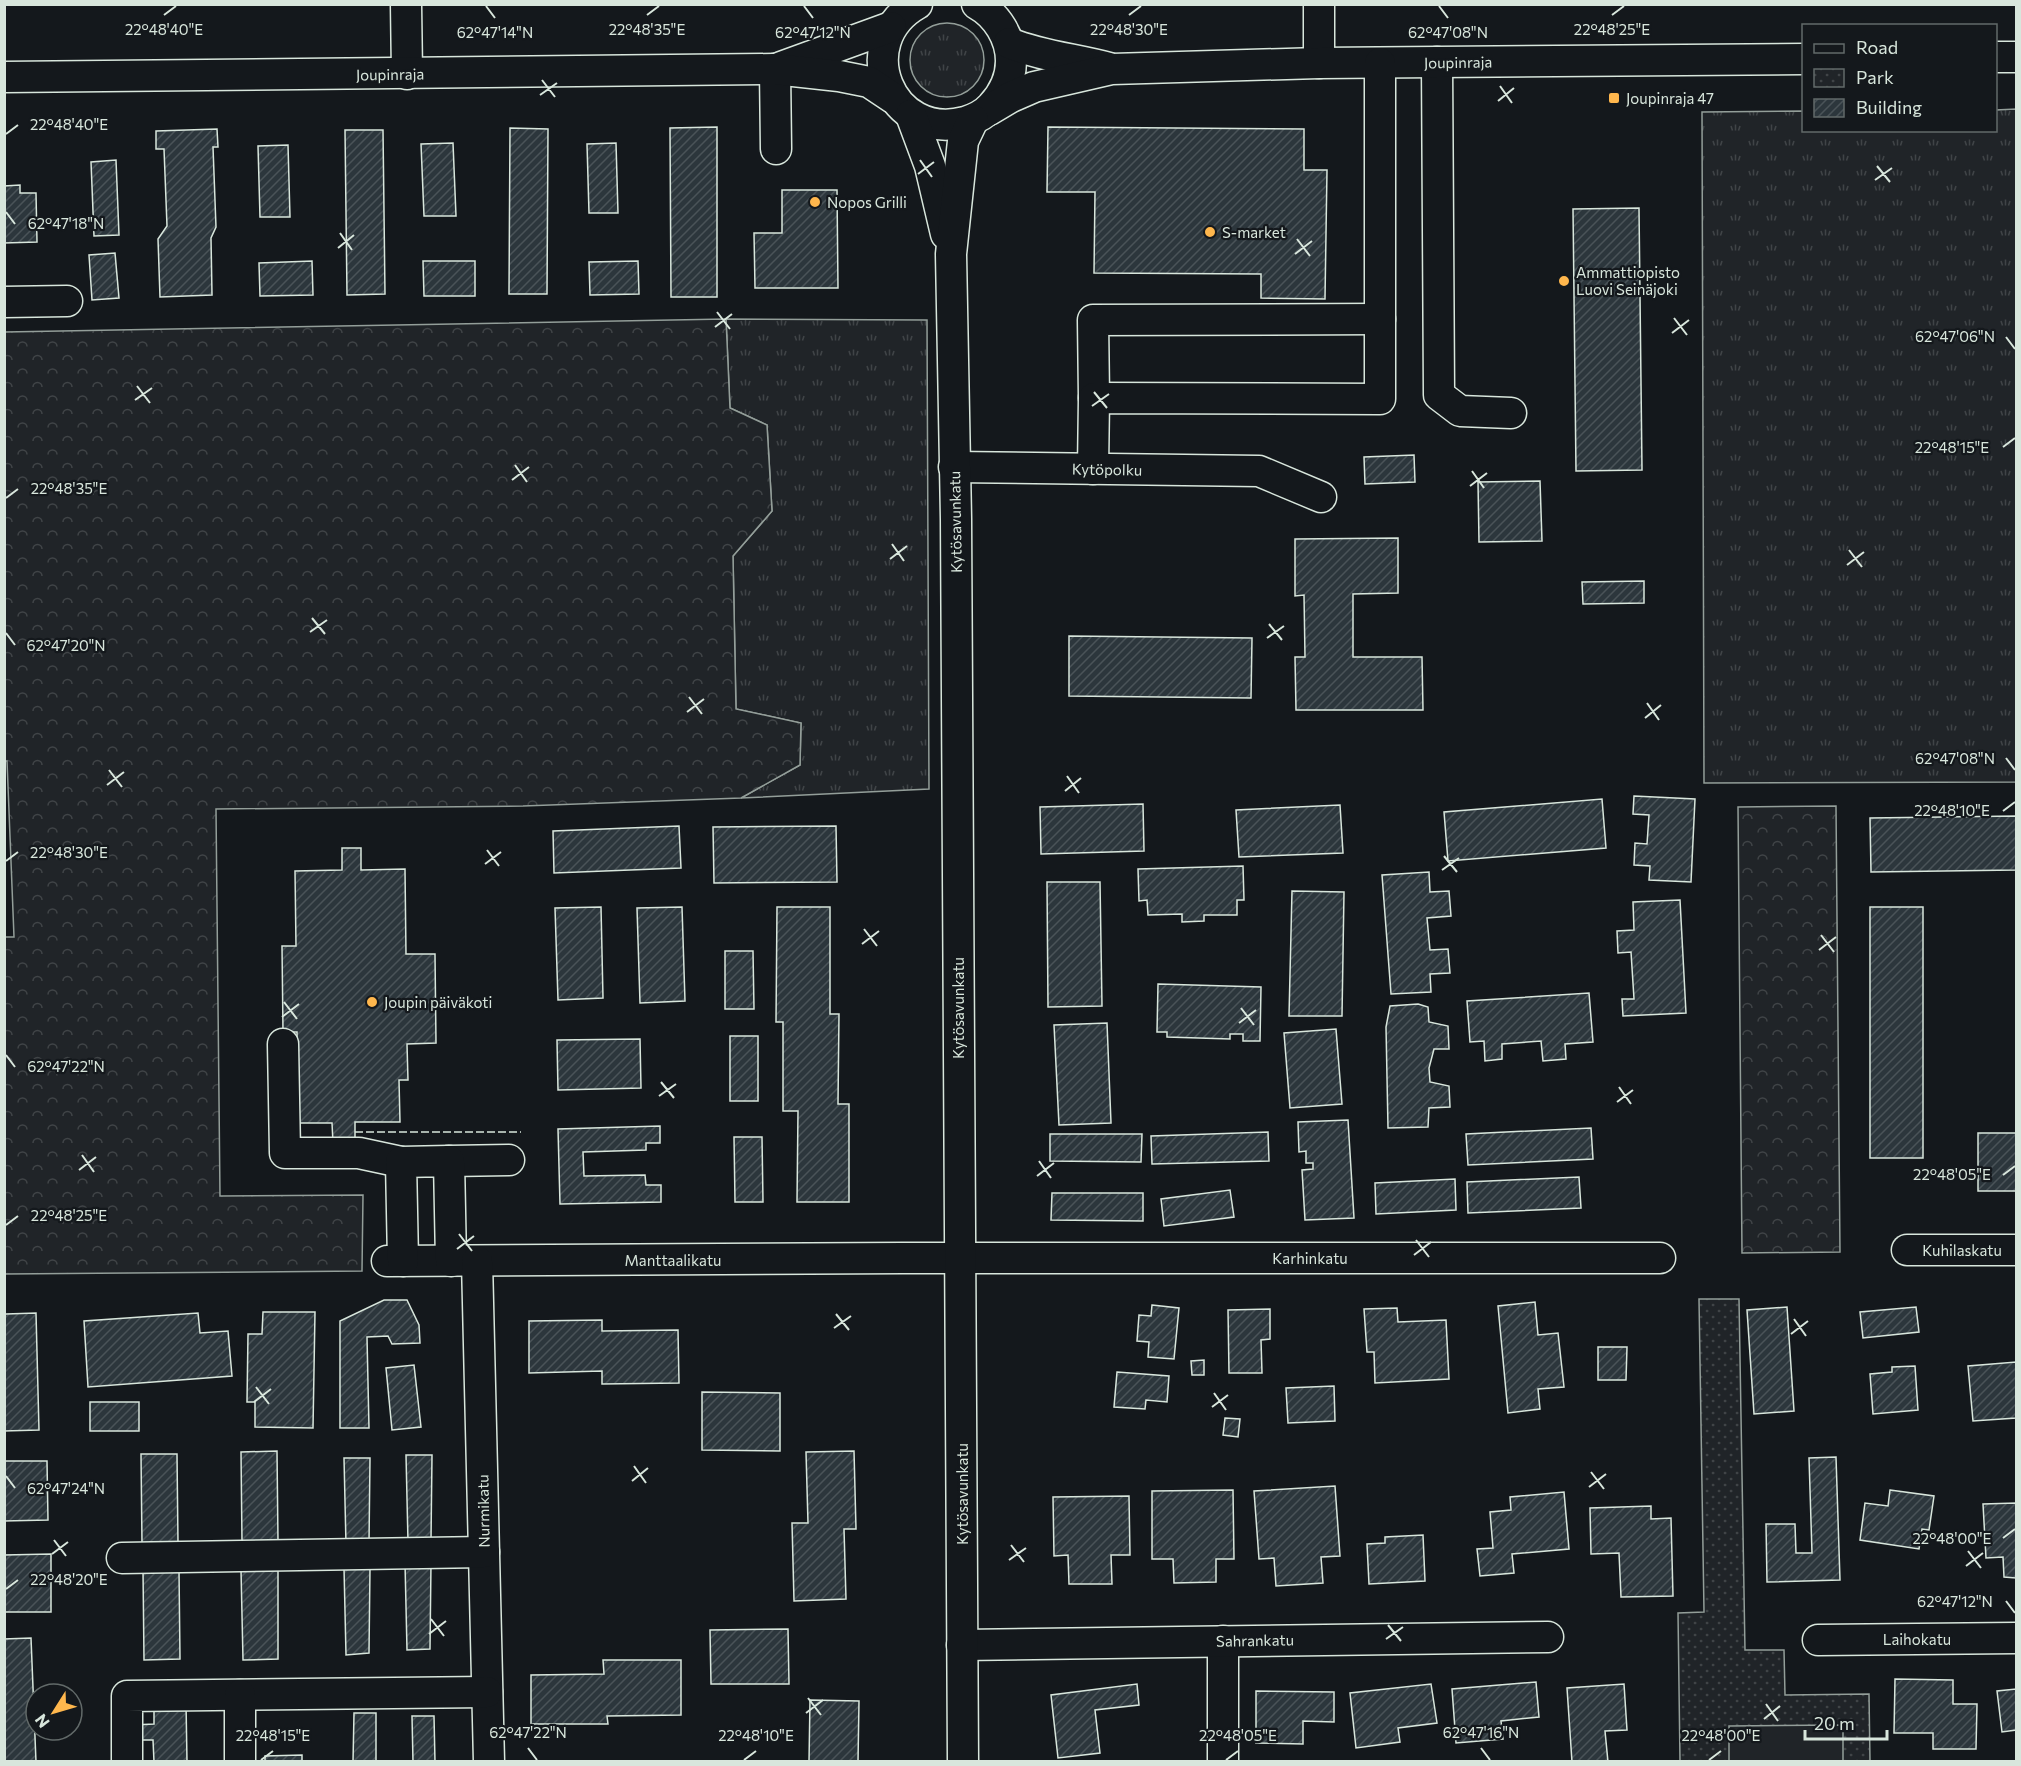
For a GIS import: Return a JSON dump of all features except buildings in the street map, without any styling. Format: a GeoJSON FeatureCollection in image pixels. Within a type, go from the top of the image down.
{"type":"FeatureCollection","features":[{"type":"Feature","properties":{"kind":"street"},"geometry":{"type":"LineString","coordinates":[[406,4],[407,74]]}},
{"type":"Feature","properties":{"kind":"street"},"geometry":{"type":"LineString","coordinates":[[891,27],[906,11],[917,4]]}},
{"type":"Feature","properties":{"kind":"street"},"geometry":{"type":"LineString","coordinates":[[1319,4],[1319,63]]}},
{"type":"Feature","properties":{"kind":"street"},"geometry":{"type":"LineString","coordinates":[[981,6],[999,24],[1009,43]]}},
{"type":"Feature","properties":{"kind":"street","name":"Joupinraja"},"geometry":{"type":"LineString","coordinates":[[775,69],[891,27]]}},
{"type":"Feature","properties":{"kind":"street","name":"Kytösavunkatu"},"geometry":{"type":"LineString","coordinates":[[891,27],[884,44],[882,63],[885,81],[902,106],[930,166],[951,254]]}},
{"type":"Feature","properties":{"kind":"street","name":"Joupinraja"},"geometry":{"type":"LineString","coordinates":[[1009,43],[1038,53],[1112,69]]}},
{"type":"Feature","properties":{"kind":"street","name":"Kytösavunkatu"},"geometry":{"type":"LineString","coordinates":[[963,1761],[956,519],[951,254],[963,141],[981,115],[1001,96],[1008,80],[1011,62],[1009,43]]}},
{"type":"Feature","properties":{"kind":"street"},"geometry":{"type":"LineString","coordinates":[[1997,57],[2016,57]]}},
{"type":"Feature","properties":{"kind":"street","name":"Joupinraja"},"geometry":{"type":"LineString","coordinates":[[4,77],[775,69],[839,76],[869,82],[931,124],[952,125],[981,115],[1011,97],[1035,87],[1112,69],[1319,63],[1802,59]]}},
{"type":"Feature","properties":{"kind":"street"},"geometry":{"type":"LineString","coordinates":[[1437,62],[1439,395],[1460,411],[1511,413]]}},
{"type":"Feature","properties":{"kind":"street"},"geometry":{"type":"LineString","coordinates":[[1094,398],[1380,399],[1380,63]]}},
{"type":"Feature","properties":{"kind":"street"},"geometry":{"type":"LineString","coordinates":[[775,69],[776,148]]}},
{"type":"Feature","properties":{"kind":"street"},"geometry":{"type":"LineString","coordinates":[[4,302],[67,301]]}},
{"type":"Feature","properties":{"kind":"street"},"geometry":{"type":"LineString","coordinates":[[1093,469],[1093,320],[1380,319]]}},
{"type":"Feature","properties":{"kind":"street","name":"Kytöpolku"},"geometry":{"type":"LineString","coordinates":[[954,467],[1259,471],[1321,497]]}},
{"type":"Feature","properties":{"kind":"street"},"geometry":{"type":"LineString","coordinates":[[283,1044],[285,1153],[358,1153],[401,1162],[509,1160]]}},
{"type":"Feature","properties":{"kind":"street","name":"Nurmikatu"},"geometry":{"type":"LineString","coordinates":[[449,1161],[464,1261],[484,1552],[489,1761]]}},
{"type":"Feature","properties":{"kind":"street","name":"Manttaalikatu"},"geometry":{"type":"LineString","coordinates":[[401,1162],[395,1261],[960,1258]]}},
{"type":"Feature","properties":{"kind":"street","name":"Kuhilaskatu"},"geometry":{"type":"LineString","coordinates":[[1907,1250],[2016,1250]]}},
{"type":"Feature","properties":{"kind":"street","name":"Karhinkatu"},"geometry":{"type":"LineString","coordinates":[[960,1258],[1660,1258]]}},
{"type":"Feature","properties":{"kind":"street"},"geometry":{"type":"LineString","coordinates":[[122,1558],[484,1552]]}},
{"type":"Feature","properties":{"kind":"street","name":"Sahrankatu"},"geometry":{"type":"LineString","coordinates":[[962,1645],[1548,1637]]}},
{"type":"Feature","properties":{"kind":"street","name":"Laihokatu"},"geometry":{"type":"LineString","coordinates":[[1818,1640],[2016,1638]]}},
{"type":"Feature","properties":{"kind":"street"},"geometry":{"type":"LineString","coordinates":[[1222,1641],[1223,1761]]}},
{"type":"Feature","properties":{"kind":"street"},"geometry":{"type":"LineString","coordinates":[[127,1761],[127,1696],[487,1692]]}},
{"type":"Feature","properties":{"kind":"street"},"geometry":{"type":"LineString","coordinates":[[240,1695],[240,1761]]}},
{"type":"Feature","properties":{"kind":"green space"},"geometry":{"type":"Polygon","coordinates":[[[947,23],[961,26],[973,34],[981,46],[984,60],[981,74],[973,86],[961,94],[947,97],[933,94],[921,86],[913,74],[910,60],[913,46],[921,34],[933,26],[947,23]]]}},
{"type":"Feature","properties":{"kind":"green space"},"geometry":{"type":"Polygon","coordinates":[[[2016,109],[2016,782],[1704,783],[1702,112],[1802,111],[1802,132],[1997,132],[1997,110],[2016,109]]]}},
{"type":"Feature","properties":{"kind":"green space"},"geometry":{"type":"Polygon","coordinates":[[[726,319],[927,320],[929,789],[741,798],[800,765],[801,723],[736,709],[733,556],[772,511],[767,425],[730,408],[726,319]]]}},
{"type":"Feature","properties":{"kind":"green space"},"geometry":{"type":"Polygon","coordinates":[[[726,319],[730,408],[767,425],[772,511],[733,556],[736,709],[801,723],[800,765],[741,798],[523,806],[216,809],[220,1196],[363,1195],[362,1271],[5,1274],[4,937],[14,937],[7,761],[4,761],[5,332],[726,319]]]}},
{"type":"Feature","properties":{"kind":"green space"},"geometry":{"type":"Polygon","coordinates":[[[1836,806],[1840,1252],[1742,1253],[1738,807],[1836,806]]]}},
{"type":"Feature","properties":{"kind":"green space"},"geometry":{"type":"Polygon","coordinates":[[[1699,1299],[1739,1299],[1745,1650],[1784,1650],[1785,1695],[1869,1694],[1870,1761],[1680,1761],[1678,1613],[1704,1612],[1699,1299]]]}},
{"type":"Feature","properties":{"kind":"green space"},"geometry":{"type":"Polygon","coordinates":[[[1843,1725],[1843,1761],[1729,1761],[1729,1726],[1843,1725]]]}},
{"type":"Feature","properties":{"kind":"fence"},"geometry":{"type":"LineString","coordinates":[[355,1132],[521,1132]]}},
{"type":"Feature","properties":{"kind":"place","name":"Joupinraja 47"},"geometry":{"type":"Point","coordinates":[1614,98]}},
{"type":"Feature","properties":{"kind":"place","name":"Nopos Grilli"},"geometry":{"type":"Point","coordinates":[815,202]}},
{"type":"Feature","properties":{"kind":"place","name":"S-market"},"geometry":{"type":"Point","coordinates":[1210,232]}},
{"type":"Feature","properties":{"kind":"place","name":"Ammattiopisto Luovi Seinäjoki"},"geometry":{"type":"Point","coordinates":[1564,281]}},
{"type":"Feature","properties":{"kind":"place","name":"Joupin päiväkoti"},"geometry":{"type":"Point","coordinates":[372,1002]}}]}
